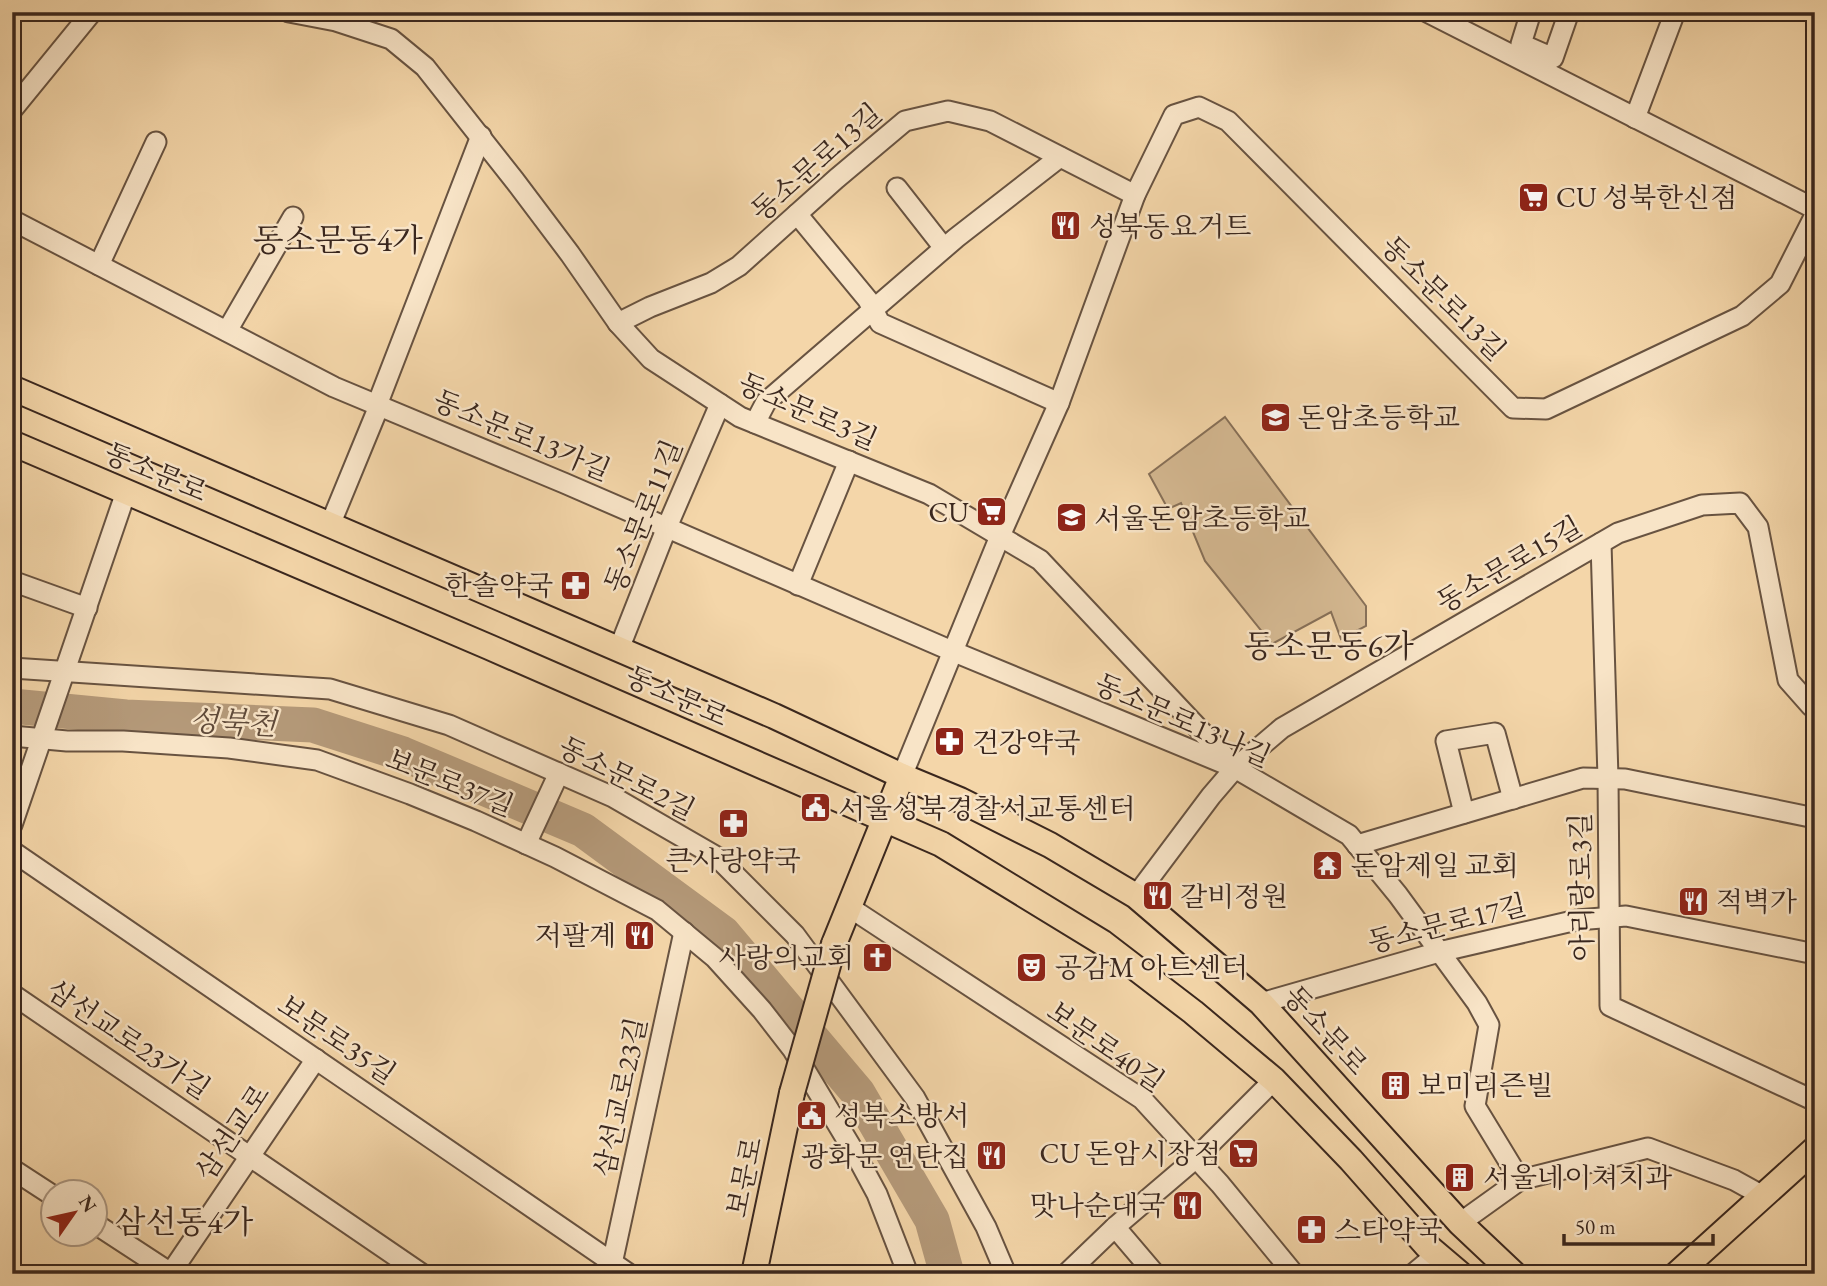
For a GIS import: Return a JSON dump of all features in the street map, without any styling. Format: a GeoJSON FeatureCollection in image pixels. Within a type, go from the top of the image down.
{"type":"FeatureCollection","features":[{"type":"Feature","properties":{"kind":"main road","name":"동소문로"},"geometry":{"type":"LineString","coordinates":[[12,388],[832,742],[960,800],[1050,845],[1136,896],[1261,1003],[1460,1223],[1514,1274]]}},
{"type":"Feature","properties":{"kind":"main road","name":"동소문로"},"geometry":{"type":"LineString","coordinates":[[12,443],[941,844],[1103,943],[1193,1012],[1274,1080],[1437,1254],[1460,1274]]}},
{"type":"Feature","properties":{"kind":"main road"},"geometry":{"type":"LineString","coordinates":[[849,907],[902,776]]}},
{"type":"Feature","properties":{"kind":"main road","name":"보문로"},"geometry":{"type":"LineString","coordinates":[[754,1274],[792,1093],[834,944],[849,907]]}},
{"type":"Feature","properties":{"kind":"main road"},"geometry":{"type":"LineString","coordinates":[[1685,1272],[1815,1149]]}},
{"type":"Feature","properties":{"kind":"street"},"geometry":{"type":"LineString","coordinates":[[12,110],[92,12]]}},
{"type":"Feature","properties":{"kind":"street","name":"동소문로3길"},"geometry":{"type":"LineString","coordinates":[[289,12],[336,21],[390,39],[425,67],[570,254],[618,323],[651,359],[740,417],[929,494],[1040,560],[1236,768]]}},
{"type":"Feature","properties":{"kind":"street"},"geometry":{"type":"LineString","coordinates":[[1427,12],[1815,209]]}},
{"type":"Feature","properties":{"kind":"street"},"geometry":{"type":"LineString","coordinates":[[1531,12],[1521,44],[1553,58],[1569,12]]}},
{"type":"Feature","properties":{"kind":"street"},"geometry":{"type":"LineString","coordinates":[[1635,118],[1675,12]]}},
{"type":"Feature","properties":{"kind":"street","name":"동소문로13길"},"geometry":{"type":"LineString","coordinates":[[902,776],[1000,536],[1059,403],[1135,195],[1174,115],[1199,107],[1228,121],[1513,408],[1546,409],[1742,316],[1780,284],[1815,215]]}},
{"type":"Feature","properties":{"kind":"street","name":"동소문로13길"},"geometry":{"type":"LineString","coordinates":[[618,323],[650,307],[711,284],[739,266],[905,121],[948,111],[990,121],[1135,195]]}},
{"type":"Feature","properties":{"kind":"street"},"geometry":{"type":"LineString","coordinates":[[330,525],[379,406],[377,405],[481,136]]}},
{"type":"Feature","properties":{"kind":"street"},"geometry":{"type":"LineString","coordinates":[[99,265],[156,142]]}},
{"type":"Feature","properties":{"kind":"street"},"geometry":{"type":"LineString","coordinates":[[755,423],[766,402],[944,248],[1060,156]]}},
{"type":"Feature","properties":{"kind":"street"},"geometry":{"type":"LineString","coordinates":[[897,188],[944,248]]}},
{"type":"Feature","properties":{"kind":"street"},"geometry":{"type":"LineString","coordinates":[[796,215],[868,300],[880,323],[1059,403]]}},
{"type":"Feature","properties":{"kind":"street"},"geometry":{"type":"LineString","coordinates":[[227,331],[293,217]]}},
{"type":"Feature","properties":{"kind":"street","name":"동소문로13가길"},"geometry":{"type":"LineString","coordinates":[[12,220],[334,387],[952,651]]}},
{"type":"Feature","properties":{"kind":"street","name":"동소문로11길"},"geometry":{"type":"LineString","coordinates":[[619,649],[667,527],[720,404]]}},
{"type":"Feature","properties":{"kind":"street"},"geometry":{"type":"LineString","coordinates":[[798,585],[849,461]]}},
{"type":"Feature","properties":{"kind":"street"},"geometry":{"type":"LineString","coordinates":[[12,825],[126,492]]}},
{"type":"Feature","properties":{"kind":"street","name":"동소문로15길"},"geometry":{"type":"LineString","coordinates":[[1136,896],[1211,796],[1236,768],[1282,728],[1618,533],[1702,505],[1740,503],[1758,527],[1788,680],[1811,706],[1815,706]]}},
{"type":"Feature","properties":{"kind":"street","name":"아리랑로3길"},"geometry":{"type":"LineString","coordinates":[[1601,543],[1608,778],[1610,1006],[1815,1101]]}},
{"type":"Feature","properties":{"kind":"street"},"geometry":{"type":"LineString","coordinates":[[12,581],[87,608]]}},
{"type":"Feature","properties":{"kind":"street","name":"동소문로13나길"},"geometry":{"type":"LineString","coordinates":[[952,651],[1236,768],[1349,835],[1357,845]]}},
{"type":"Feature","properties":{"kind":"street","name":"동소문로2길"},"geometry":{"type":"LineString","coordinates":[[12,668],[64,675],[330,689],[449,725],[613,797],[717,857],[795,935],[915,1098],[986,1227],[1006,1274]]}},
{"type":"Feature","properties":{"kind":"street"},"geometry":{"type":"LineString","coordinates":[[1464,813],[1446,741],[1495,733],[1513,799]]}},
{"type":"Feature","properties":{"kind":"street","name":"보문로37길"},"geometry":{"type":"LineString","coordinates":[[12,736],[44,735],[67,741],[123,741],[216,747],[317,760],[476,821],[657,910],[715,958],[762,1010],[793,1050],[877,1194],[908,1274]]}},
{"type":"Feature","properties":{"kind":"street"},"geometry":{"type":"LineString","coordinates":[[526,844],[559,773]]}},
{"type":"Feature","properties":{"kind":"street"},"geometry":{"type":"LineString","coordinates":[[1520,1180],[1475,1106],[1489,1025],[1477,1003],[1398,894],[1357,845],[1583,778],[1625,779],[1815,818]]}},
{"type":"Feature","properties":{"kind":"street","name":"보문로35길"},"geometry":{"type":"LineString","coordinates":[[12,851],[316,1059],[611,1268],[629,1274]]}},
{"type":"Feature","properties":{"kind":"street","name":"보문로40길"},"geometry":{"type":"LineString","coordinates":[[849,907],[1142,1099],[1220,1184],[1294,1274]]}},
{"type":"Feature","properties":{"kind":"street","name":"동소문로17길"},"geometry":{"type":"LineString","coordinates":[[1261,1003],[1440,952],[1577,920],[1610,917],[1626,916],[1815,954]]}},
{"type":"Feature","properties":{"kind":"street","name":"삼선교로23길"},"geometry":{"type":"LineString","coordinates":[[611,1268],[684,932]]}},
{"type":"Feature","properties":{"kind":"street","name":"삼선교로23가길"},"geometry":{"type":"LineString","coordinates":[[12,994],[422,1274]]}},
{"type":"Feature","properties":{"kind":"street","name":"삼선교로"},"geometry":{"type":"LineString","coordinates":[[108,1232],[171,1273],[316,1059]]}},
{"type":"Feature","properties":{"kind":"street"},"geometry":{"type":"LineString","coordinates":[[1066,1274],[1115,1227],[1196,1158],[1274,1080]]}},
{"type":"Feature","properties":{"kind":"street"},"geometry":{"type":"LineString","coordinates":[[1460,1223],[1520,1180],[1648,1148],[1734,1180],[1763,1196]]}},
{"type":"Feature","properties":{"kind":"street"},"geometry":{"type":"LineString","coordinates":[[12,1169],[38,1186]]}},
{"type":"Feature","properties":{"kind":"street"},"geometry":{"type":"LineString","coordinates":[[1115,1227],[1155,1274]]}},
{"type":"Feature","properties":{"kind":"street"},"geometry":{"type":"LineString","coordinates":[[1413,1274],[1437,1254]]}},
{"type":"Feature","properties":{"kind":"shaded area"},"geometry":{"type":"Polygon","coordinates":[[[1225,417],[1366,606],[1366,626],[1341,639],[1331,612],[1272,644],[1205,561],[1181,503],[1168,509],[1149,474],[1225,417]]]}},
{"type":"Feature","properties":{"kind":"waterway","name":"성북천"},"geometry":{"type":"LineString","coordinates":[[12,706],[126,717],[313,725],[403,754],[583,830],[723,933],[858,1093],[932,1220],[947,1274]]}},
{"type":"Feature","properties":{"kind":"place","name":"CU 성북한신점"},"geometry":{"type":"Point","coordinates":[1533,197]}},
{"type":"Feature","properties":{"kind":"place","name":"성북동요거트"},"geometry":{"type":"Point","coordinates":[1066,226]}},
{"type":"Feature","properties":{"kind":"place","name":"돈암초등학교"},"geometry":{"type":"Point","coordinates":[1275,417]}},
{"type":"Feature","properties":{"kind":"place","name":"CU"},"geometry":{"type":"Point","coordinates":[992,512]}},
{"type":"Feature","properties":{"kind":"place","name":"서울돈암초등학교"},"geometry":{"type":"Point","coordinates":[1071,518]}},
{"type":"Feature","properties":{"kind":"place","name":"한솔약국"},"geometry":{"type":"Point","coordinates":[576,585]}},
{"type":"Feature","properties":{"kind":"place","name":"건강약국"},"geometry":{"type":"Point","coordinates":[949,742]}},
{"type":"Feature","properties":{"kind":"place","name":"서울성북경찰서교통센터"},"geometry":{"type":"Point","coordinates":[815,808]}},
{"type":"Feature","properties":{"kind":"place","name":"큰사랑약국"},"geometry":{"type":"Point","coordinates":[733,823]}},
{"type":"Feature","properties":{"kind":"place","name":"돈암제일 교회"},"geometry":{"type":"Point","coordinates":[1328,865]}},
{"type":"Feature","properties":{"kind":"place","name":"갈비정원"},"geometry":{"type":"Point","coordinates":[1157,896]}},
{"type":"Feature","properties":{"kind":"place","name":"적벽가"},"geometry":{"type":"Point","coordinates":[1693,901]}},
{"type":"Feature","properties":{"kind":"place","name":"저팔계"},"geometry":{"type":"Point","coordinates":[639,935]}},
{"type":"Feature","properties":{"kind":"place","name":"사랑의교회"},"geometry":{"type":"Point","coordinates":[877,957]}},
{"type":"Feature","properties":{"kind":"place","name":"공감M 아트센터"},"geometry":{"type":"Point","coordinates":[1032,967]}},
{"type":"Feature","properties":{"kind":"place","name":"보미리즌빌"},"geometry":{"type":"Point","coordinates":[1395,1085]}},
{"type":"Feature","properties":{"kind":"place","name":"성북소방서"},"geometry":{"type":"Point","coordinates":[811,1115]}},
{"type":"Feature","properties":{"kind":"place","name":"CU 돈암시장점"},"geometry":{"type":"Point","coordinates":[1244,1153]}},
{"type":"Feature","properties":{"kind":"place","name":"광화문 연탄집"},"geometry":{"type":"Point","coordinates":[992,1156]}},
{"type":"Feature","properties":{"kind":"place","name":"서울네이쳐치과"},"geometry":{"type":"Point","coordinates":[1460,1177]}},
{"type":"Feature","properties":{"kind":"place","name":"맛나순대국"},"geometry":{"type":"Point","coordinates":[1188,1205]}},
{"type":"Feature","properties":{"kind":"place","name":"스타약국"},"geometry":{"type":"Point","coordinates":[1311,1230]}},
{"type":"Feature","properties":{"kind":"district","name":"동소문동4가"},"geometry":{"type":"Point","coordinates":[338,240]}},
{"type":"Feature","properties":{"kind":"district","name":"동소문동6가"},"geometry":{"type":"Point","coordinates":[1329,646]}},
{"type":"Feature","properties":{"kind":"district","name":"삼선동4가"},"geometry":{"type":"Point","coordinates":[184,1222]}}]}
